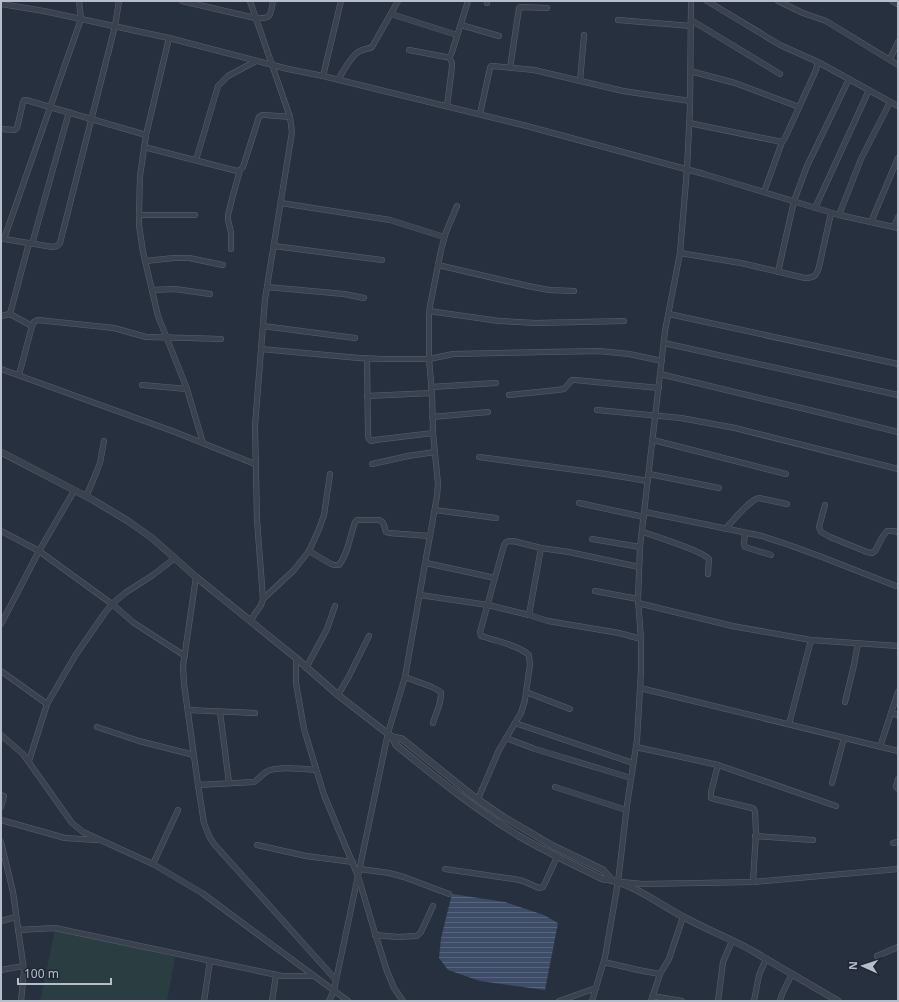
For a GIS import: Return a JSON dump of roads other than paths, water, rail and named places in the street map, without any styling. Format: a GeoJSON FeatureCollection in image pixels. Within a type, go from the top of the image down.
{"type":"FeatureCollection","features":[{"type":"Feature","properties":{"kind":"street"},"geometry":{"type":"LineString","coordinates":[[2,1],[1,4],[44,11],[169,38],[272,65],[480,114],[687,169],[839,215],[896,228],[898,216]]}},
{"type":"Feature","properties":{"kind":"street"},"geometry":{"type":"LineString","coordinates":[[79,1],[81,19],[2,239],[53,248],[60,244],[115,26],[119,1]]}},
{"type":"Feature","properties":{"kind":"street"},"geometry":{"type":"LineString","coordinates":[[182,1],[255,18],[268,17],[270,15],[273,1]]}},
{"type":"Feature","properties":{"kind":"street"},"geometry":{"type":"LineString","coordinates":[[250,1],[290,117],[292,132],[267,287],[261,348],[255,426],[255,464],[257,520],[263,599],[261,605],[250,621]]}},
{"type":"Feature","properties":{"kind":"street"},"geometry":{"type":"LineString","coordinates":[[323,76],[341,1]]}},
{"type":"Feature","properties":{"kind":"street"},"geometry":{"type":"LineString","coordinates":[[338,80],[355,53],[372,47],[398,1]]}},
{"type":"Feature","properties":{"kind":"street"},"geometry":{"type":"LineString","coordinates":[[449,57],[452,52],[468,1]]}},
{"type":"Feature","properties":{"kind":"street"},"geometry":{"type":"LineString","coordinates":[[592,1001],[604,962],[618,882],[626,810],[636,747],[640,688],[641,639],[638,601],[640,547],[664,343],[680,253],[687,169],[690,101],[691,1]]}},
{"type":"Feature","properties":{"kind":"street"},"geometry":{"type":"LineString","coordinates":[[707,1],[780,45],[818,62],[898,106]]}},
{"type":"Feature","properties":{"kind":"street"},"geometry":{"type":"LineString","coordinates":[[778,1],[803,13],[826,21],[898,65]]}},
{"type":"Feature","properties":{"kind":"street"},"geometry":{"type":"LineString","coordinates":[[892,1],[898,4]]}},
{"type":"Feature","properties":{"kind":"street"},"geometry":{"type":"LineString","coordinates":[[510,68],[519,8],[547,8]]}},
{"type":"Feature","properties":{"kind":"street"},"geometry":{"type":"LineString","coordinates":[[391,14],[457,35]]}},
{"type":"Feature","properties":{"kind":"street"},"geometry":{"type":"LineString","coordinates":[[618,20],[691,26]]}},
{"type":"Feature","properties":{"kind":"street"},"geometry":{"type":"LineString","coordinates":[[691,20],[780,74]]}},
{"type":"Feature","properties":{"kind":"street"},"geometry":{"type":"LineString","coordinates":[[460,25],[499,36]]}},
{"type":"Feature","properties":{"kind":"street"},"geometry":{"type":"LineString","coordinates":[[580,81],[584,35]]}},
{"type":"Feature","properties":{"kind":"street"},"geometry":{"type":"LineString","coordinates":[[169,38],[146,134],[140,176],[139,215],[143,252],[158,316],[187,389],[203,443]]}},
{"type":"Feature","properties":{"kind":"street"},"geometry":{"type":"LineString","coordinates":[[890,59],[898,42]]}},
{"type":"Feature","properties":{"kind":"street"},"geometry":{"type":"LineString","coordinates":[[409,50],[449,57]]}},
{"type":"Feature","properties":{"kind":"street"},"geometry":{"type":"LineString","coordinates":[[447,106],[452,67],[452,62],[449,57]]}},
{"type":"Feature","properties":{"kind":"street"},"geometry":{"type":"LineString","coordinates":[[196,160],[218,86],[228,76],[256,61]]}},
{"type":"Feature","properties":{"kind":"street"},"geometry":{"type":"LineString","coordinates":[[764,192],[782,142],[816,70],[818,62]]}},
{"type":"Feature","properties":{"kind":"street"},"geometry":{"type":"LineString","coordinates":[[480,114],[491,66],[534,70],[623,91],[690,101]]}},
{"type":"Feature","properties":{"kind":"street"},"geometry":{"type":"LineString","coordinates":[[690,71],[735,83],[799,107]]}},
{"type":"Feature","properties":{"kind":"street"},"geometry":{"type":"LineString","coordinates":[[778,272],[794,201],[807,166],[849,79]]}},
{"type":"Feature","properties":{"kind":"street"},"geometry":{"type":"LineString","coordinates":[[815,208],[869,90]]}},
{"type":"Feature","properties":{"kind":"street"},"geometry":{"type":"LineString","coordinates":[[1,129],[15,130],[17,128],[23,102],[26,100],[146,134]]}},
{"type":"Feature","properties":{"kind":"street"},"geometry":{"type":"LineString","coordinates":[[839,215],[862,159],[890,102]]}},
{"type":"Feature","properties":{"kind":"street"},"geometry":{"type":"LineString","coordinates":[[10,314],[69,112]]}},
{"type":"Feature","properties":{"kind":"street"},"geometry":{"type":"LineString","coordinates":[[231,249],[231,232],[228,220],[229,210],[240,170],[243,166],[259,117],[265,115],[290,117]]}},
{"type":"Feature","properties":{"kind":"street"},"geometry":{"type":"LineString","coordinates":[[689,123],[782,142]]}},
{"type":"Feature","properties":{"kind":"street"},"geometry":{"type":"LineString","coordinates":[[144,146],[240,170]]}},
{"type":"Feature","properties":{"kind":"street"},"geometry":{"type":"LineString","coordinates":[[871,222],[898,158]]}},
{"type":"Feature","properties":{"kind":"street"},"geometry":{"type":"LineString","coordinates":[[281,203],[390,220],[444,237]]}},
{"type":"Feature","properties":{"kind":"street"},"geometry":{"type":"LineString","coordinates":[[329,1001],[334,990],[390,735],[405,678],[435,510],[438,484],[428,359],[429,311],[440,250],[457,206]]}},
{"type":"Feature","properties":{"kind":"street"},"geometry":{"type":"LineString","coordinates":[[680,253],[741,263],[805,278],[815,277],[819,268],[831,212]]}},
{"type":"Feature","properties":{"kind":"street"},"geometry":{"type":"LineString","coordinates":[[139,215],[195,215]]}},
{"type":"Feature","properties":{"kind":"street"},"geometry":{"type":"LineString","coordinates":[[274,246],[382,260]]}},
{"type":"Feature","properties":{"kind":"street"},"geometry":{"type":"LineString","coordinates":[[145,261],[189,258],[223,265]]}},
{"type":"Feature","properties":{"kind":"street"},"geometry":{"type":"LineString","coordinates":[[438,265],[528,286],[550,290],[574,291]]}},
{"type":"Feature","properties":{"kind":"street"},"geometry":{"type":"LineString","coordinates":[[267,287],[344,294],[364,298]]}},
{"type":"Feature","properties":{"kind":"street"},"geometry":{"type":"LineString","coordinates":[[152,290],[175,289],[210,294]]}},
{"type":"Feature","properties":{"kind":"street"},"geometry":{"type":"LineString","coordinates":[[429,311],[499,321],[536,323],[624,321]]}},
{"type":"Feature","properties":{"kind":"street"},"geometry":{"type":"LineString","coordinates":[[1,316],[10,314],[32,326]]}},
{"type":"Feature","properties":{"kind":"street"},"geometry":{"type":"LineString","coordinates":[[669,314],[898,364]]}},
{"type":"Feature","properties":{"kind":"street"},"geometry":{"type":"LineString","coordinates":[[19,375],[32,326],[34,322],[38,320],[114,328],[146,337],[221,340]]}},
{"type":"Feature","properties":{"kind":"street"},"geometry":{"type":"LineString","coordinates":[[263,326],[355,338]]}},
{"type":"Feature","properties":{"kind":"street"},"geometry":{"type":"LineString","coordinates":[[664,343],[898,395]]}},
{"type":"Feature","properties":{"kind":"street"},"geometry":{"type":"LineString","coordinates":[[261,348],[367,358],[428,359],[453,354],[599,351],[629,354],[662,362]]}},
{"type":"Feature","properties":{"kind":"street"},"geometry":{"type":"LineString","coordinates":[[367,358],[369,439],[371,441],[433,433]]}},
{"type":"Feature","properties":{"kind":"street"},"geometry":{"type":"LineString","coordinates":[[1,369],[203,443],[255,464]]}},
{"type":"Feature","properties":{"kind":"street"},"geometry":{"type":"LineString","coordinates":[[660,374],[898,432]]}},
{"type":"Feature","properties":{"kind":"street"},"geometry":{"type":"LineString","coordinates":[[508,395],[564,389],[572,380],[659,388]]}},
{"type":"Feature","properties":{"kind":"street"},"geometry":{"type":"LineString","coordinates":[[368,396],[496,384]]}},
{"type":"Feature","properties":{"kind":"street"},"geometry":{"type":"LineString","coordinates":[[142,385],[187,389]]}},
{"type":"Feature","properties":{"kind":"street"},"geometry":{"type":"LineString","coordinates":[[597,410],[681,418],[735,428],[898,469]]}},
{"type":"Feature","properties":{"kind":"street"},"geometry":{"type":"LineString","coordinates":[[432,417],[488,412]]}},
{"type":"Feature","properties":{"kind":"street"},"geometry":{"type":"LineString","coordinates":[[653,440],[786,474]]}},
{"type":"Feature","properties":{"kind":"street"},"geometry":{"type":"LineString","coordinates":[[86,497],[100,463],[104,441]]}},
{"type":"Feature","properties":{"kind":"street"},"geometry":{"type":"LineString","coordinates":[[1,452],[74,490],[128,521],[152,538],[196,577],[390,735],[402,739],[502,816],[553,846],[603,870],[611,879]]}},
{"type":"Feature","properties":{"kind":"street"},"geometry":{"type":"LineString","coordinates":[[372,464],[435,452]]}},
{"type":"Feature","properties":{"kind":"street"},"geometry":{"type":"LineString","coordinates":[[479,457],[648,481]]}},
{"type":"Feature","properties":{"kind":"street"},"geometry":{"type":"LineString","coordinates":[[263,599],[294,570],[309,551],[324,515],[330,474]]}},
{"type":"Feature","properties":{"kind":"street"},"geometry":{"type":"LineString","coordinates":[[649,474],[719,488]]}},
{"type":"Feature","properties":{"kind":"street"},"geometry":{"type":"LineString","coordinates":[[1,624],[39,551],[74,490]]}},
{"type":"Feature","properties":{"kind":"street"},"geometry":{"type":"LineString","coordinates":[[725,529],[756,498],[787,504]]}},
{"type":"Feature","properties":{"kind":"street"},"geometry":{"type":"LineString","coordinates":[[579,503],[762,536],[822,556],[898,586]]}},
{"type":"Feature","properties":{"kind":"street"},"geometry":{"type":"LineString","coordinates":[[824,504],[819,527],[821,532],[830,538],[867,552],[872,553],[875,551],[887,531],[898,532]]}},
{"type":"Feature","properties":{"kind":"street"},"geometry":{"type":"LineString","coordinates":[[435,510],[496,518]]}},
{"type":"Feature","properties":{"kind":"street"},"geometry":{"type":"LineString","coordinates":[[309,551],[331,564],[339,565],[346,551],[355,522],[357,520],[382,521],[386,532],[389,533],[430,536]]}},
{"type":"Feature","properties":{"kind":"street"},"geometry":{"type":"LineString","coordinates":[[1,532],[39,551],[112,604],[134,623],[185,656]]}},
{"type":"Feature","properties":{"kind":"street"},"geometry":{"type":"LineString","coordinates":[[642,532],[705,555],[710,563],[708,574]]}},
{"type":"Feature","properties":{"kind":"street"},"geometry":{"type":"LineString","coordinates":[[745,533],[745,547],[771,555]]}},
{"type":"Feature","properties":{"kind":"street"},"geometry":{"type":"LineString","coordinates":[[592,539],[640,547]]}},
{"type":"Feature","properties":{"kind":"street"},"geometry":{"type":"LineString","coordinates":[[478,799],[499,750],[521,713],[525,700],[530,665],[529,655],[516,648],[481,636],[480,632],[506,542],[513,541],[639,567]]}},
{"type":"Feature","properties":{"kind":"street"},"geometry":{"type":"LineString","coordinates":[[529,615],[541,548]]}},
{"type":"Feature","properties":{"kind":"street"},"geometry":{"type":"LineString","coordinates":[[29,761],[47,704],[75,656],[104,614],[112,604],[125,593],[176,558]]}},
{"type":"Feature","properties":{"kind":"street"},"geometry":{"type":"LineString","coordinates":[[426,563],[495,578]]}},
{"type":"Feature","properties":{"kind":"street"},"geometry":{"type":"LineString","coordinates":[[196,577],[183,666],[204,823],[214,844],[336,980]]}},
{"type":"Feature","properties":{"kind":"street"},"geometry":{"type":"LineString","coordinates":[[596,591],[732,626],[811,640],[898,646]]}},
{"type":"Feature","properties":{"kind":"street"},"geometry":{"type":"LineString","coordinates":[[420,595],[488,605],[548,621],[619,633],[641,639]]}},
{"type":"Feature","properties":{"kind":"street"},"geometry":{"type":"LineString","coordinates":[[306,668],[327,629],[335,606]]}},
{"type":"Feature","properties":{"kind":"street"},"geometry":{"type":"LineString","coordinates":[[338,694],[348,678],[369,636]]}},
{"type":"Feature","properties":{"kind":"street"},"geometry":{"type":"LineString","coordinates":[[789,724],[811,640]]}},
{"type":"Feature","properties":{"kind":"street"},"geometry":{"type":"LineString","coordinates":[[845,702],[858,643]]}},
{"type":"Feature","properties":{"kind":"street"},"geometry":{"type":"LineString","coordinates":[[296,658],[296,683],[304,729],[316,770],[324,795],[358,876],[387,971],[394,988],[403,1001]]}},
{"type":"Feature","properties":{"kind":"street"},"geometry":{"type":"LineString","coordinates":[[1,671],[47,704]]}},
{"type":"Feature","properties":{"kind":"street"},"geometry":{"type":"LineString","coordinates":[[405,678],[432,687],[441,692],[440,702],[433,722]]}},
{"type":"Feature","properties":{"kind":"street"},"geometry":{"type":"LineString","coordinates":[[640,688],[898,751]]}},
{"type":"Feature","properties":{"kind":"street"},"geometry":{"type":"LineString","coordinates":[[526,692],[570,710]]}},
{"type":"Feature","properties":{"kind":"street"},"geometry":{"type":"LineString","coordinates":[[880,746],[898,692]]}},
{"type":"Feature","properties":{"kind":"street"},"geometry":{"type":"LineString","coordinates":[[188,710],[255,713]]}},
{"type":"Feature","properties":{"kind":"street"},"geometry":{"type":"LineString","coordinates":[[220,712],[229,783]]}},
{"type":"Feature","properties":{"kind":"street"},"geometry":{"type":"LineString","coordinates":[[891,713],[898,715]]}},
{"type":"Feature","properties":{"kind":"street"},"geometry":{"type":"LineString","coordinates":[[515,723],[633,763]]}},
{"type":"Feature","properties":{"kind":"street"},"geometry":{"type":"LineString","coordinates":[[97,727],[139,741],[194,755]]}},
{"type":"Feature","properties":{"kind":"street"},"geometry":{"type":"LineString","coordinates":[[1,735],[29,761],[72,823],[83,832],[153,864],[202,893],[348,1001]]}},
{"type":"Feature","properties":{"kind":"street"},"geometry":{"type":"LineString","coordinates":[[390,735],[396,745],[446,785],[474,806],[518,835],[603,879],[611,879],[643,893],[683,917],[766,959],[838,1001]]}},
{"type":"Feature","properties":{"kind":"street"},"geometry":{"type":"LineString","coordinates":[[506,738],[535,749],[631,778]]}},
{"type":"Feature","properties":{"kind":"street"},"geometry":{"type":"LineString","coordinates":[[832,783],[844,738]]}},
{"type":"Feature","properties":{"kind":"street"},"geometry":{"type":"LineString","coordinates":[[636,747],[718,765],[836,806]]}},
{"type":"Feature","properties":{"kind":"street"},"geometry":{"type":"LineString","coordinates":[[718,765],[712,787],[712,798],[754,809],[755,836],[753,882]]}},
{"type":"Feature","properties":{"kind":"street"},"geometry":{"type":"LineString","coordinates":[[198,785],[254,782],[258,780],[266,771],[270,770],[316,770]]}},
{"type":"Feature","properties":{"kind":"street"},"geometry":{"type":"LineString","coordinates":[[898,778],[896,786],[898,789]]}},
{"type":"Feature","properties":{"kind":"street"},"geometry":{"type":"LineString","coordinates":[[555,787],[626,810]]}},
{"type":"Feature","properties":{"kind":"street"},"geometry":{"type":"LineString","coordinates":[[1,795],[4,796],[1,807]]}},
{"type":"Feature","properties":{"kind":"street"},"geometry":{"type":"LineString","coordinates":[[153,864],[178,810]]}},
{"type":"Feature","properties":{"kind":"street"},"geometry":{"type":"LineString","coordinates":[[1,820],[65,838],[99,840]]}},
{"type":"Feature","properties":{"kind":"street"},"geometry":{"type":"LineString","coordinates":[[755,836],[813,840]]}},
{"type":"Feature","properties":{"kind":"street"},"geometry":{"type":"LineString","coordinates":[[1,842],[13,892],[24,966],[21,1001]]}},
{"type":"Feature","properties":{"kind":"street"},"geometry":{"type":"LineString","coordinates":[[257,845],[306,856],[353,862]]}},
{"type":"Feature","properties":{"kind":"street"},"geometry":{"type":"LineString","coordinates":[[445,869],[514,878],[539,888],[543,887],[557,856]]}},
{"type":"Feature","properties":{"kind":"street"},"geometry":{"type":"LineString","coordinates":[[360,868],[404,877],[449,894]]}},
{"type":"Feature","properties":{"kind":"street"},"geometry":{"type":"LineString","coordinates":[[618,882],[650,884],[753,882],[898,869]]}},
{"type":"Feature","properties":{"kind":"street"},"geometry":{"type":"LineString","coordinates":[[376,935],[398,937],[417,936],[421,932],[433,906]]}},
{"type":"Feature","properties":{"kind":"street"},"geometry":{"type":"LineString","coordinates":[[682,1001],[652,999],[660,974],[669,959],[683,917]]}},
{"type":"Feature","properties":{"kind":"street"},"geometry":{"type":"LineString","coordinates":[[1,921],[16,918]]}},
{"type":"Feature","properties":{"kind":"street"},"geometry":{"type":"LineString","coordinates":[[18,930],[55,928],[276,975],[315,976]]}},
{"type":"Feature","properties":{"kind":"street"},"geometry":{"type":"LineString","coordinates":[[718,1001],[723,962],[732,941]]}},
{"type":"Feature","properties":{"kind":"street"},"geometry":{"type":"LineString","coordinates":[[877,956],[898,947]]}},
{"type":"Feature","properties":{"kind":"street"},"geometry":{"type":"LineString","coordinates":[[754,1001],[760,975],[766,959]]}},
{"type":"Feature","properties":{"kind":"street"},"geometry":{"type":"LineString","coordinates":[[204,1001],[210,961]]}},
{"type":"Feature","properties":{"kind":"street"},"geometry":{"type":"LineString","coordinates":[[604,962],[660,974]]}},
{"type":"Feature","properties":{"kind":"street"},"geometry":{"type":"LineString","coordinates":[[1,970],[24,966]]}},
{"type":"Feature","properties":{"kind":"street"},"geometry":{"type":"LineString","coordinates":[[780,1001],[792,974]]}},
{"type":"Feature","properties":{"kind":"street"},"geometry":{"type":"LineString","coordinates":[[272,1001],[276,975]]}},
{"type":"Feature","properties":{"kind":"street"},"geometry":{"type":"LineString","coordinates":[[559,1001],[596,988]]}},
{"type":"Feature","properties":{"kind":"water"},"geometry":{"type":"Polygon","coordinates":[[[452,894],[505,902],[544,915],[558,923],[545,990],[480,981],[448,970],[439,958],[441,938],[452,894]]]}}]}
